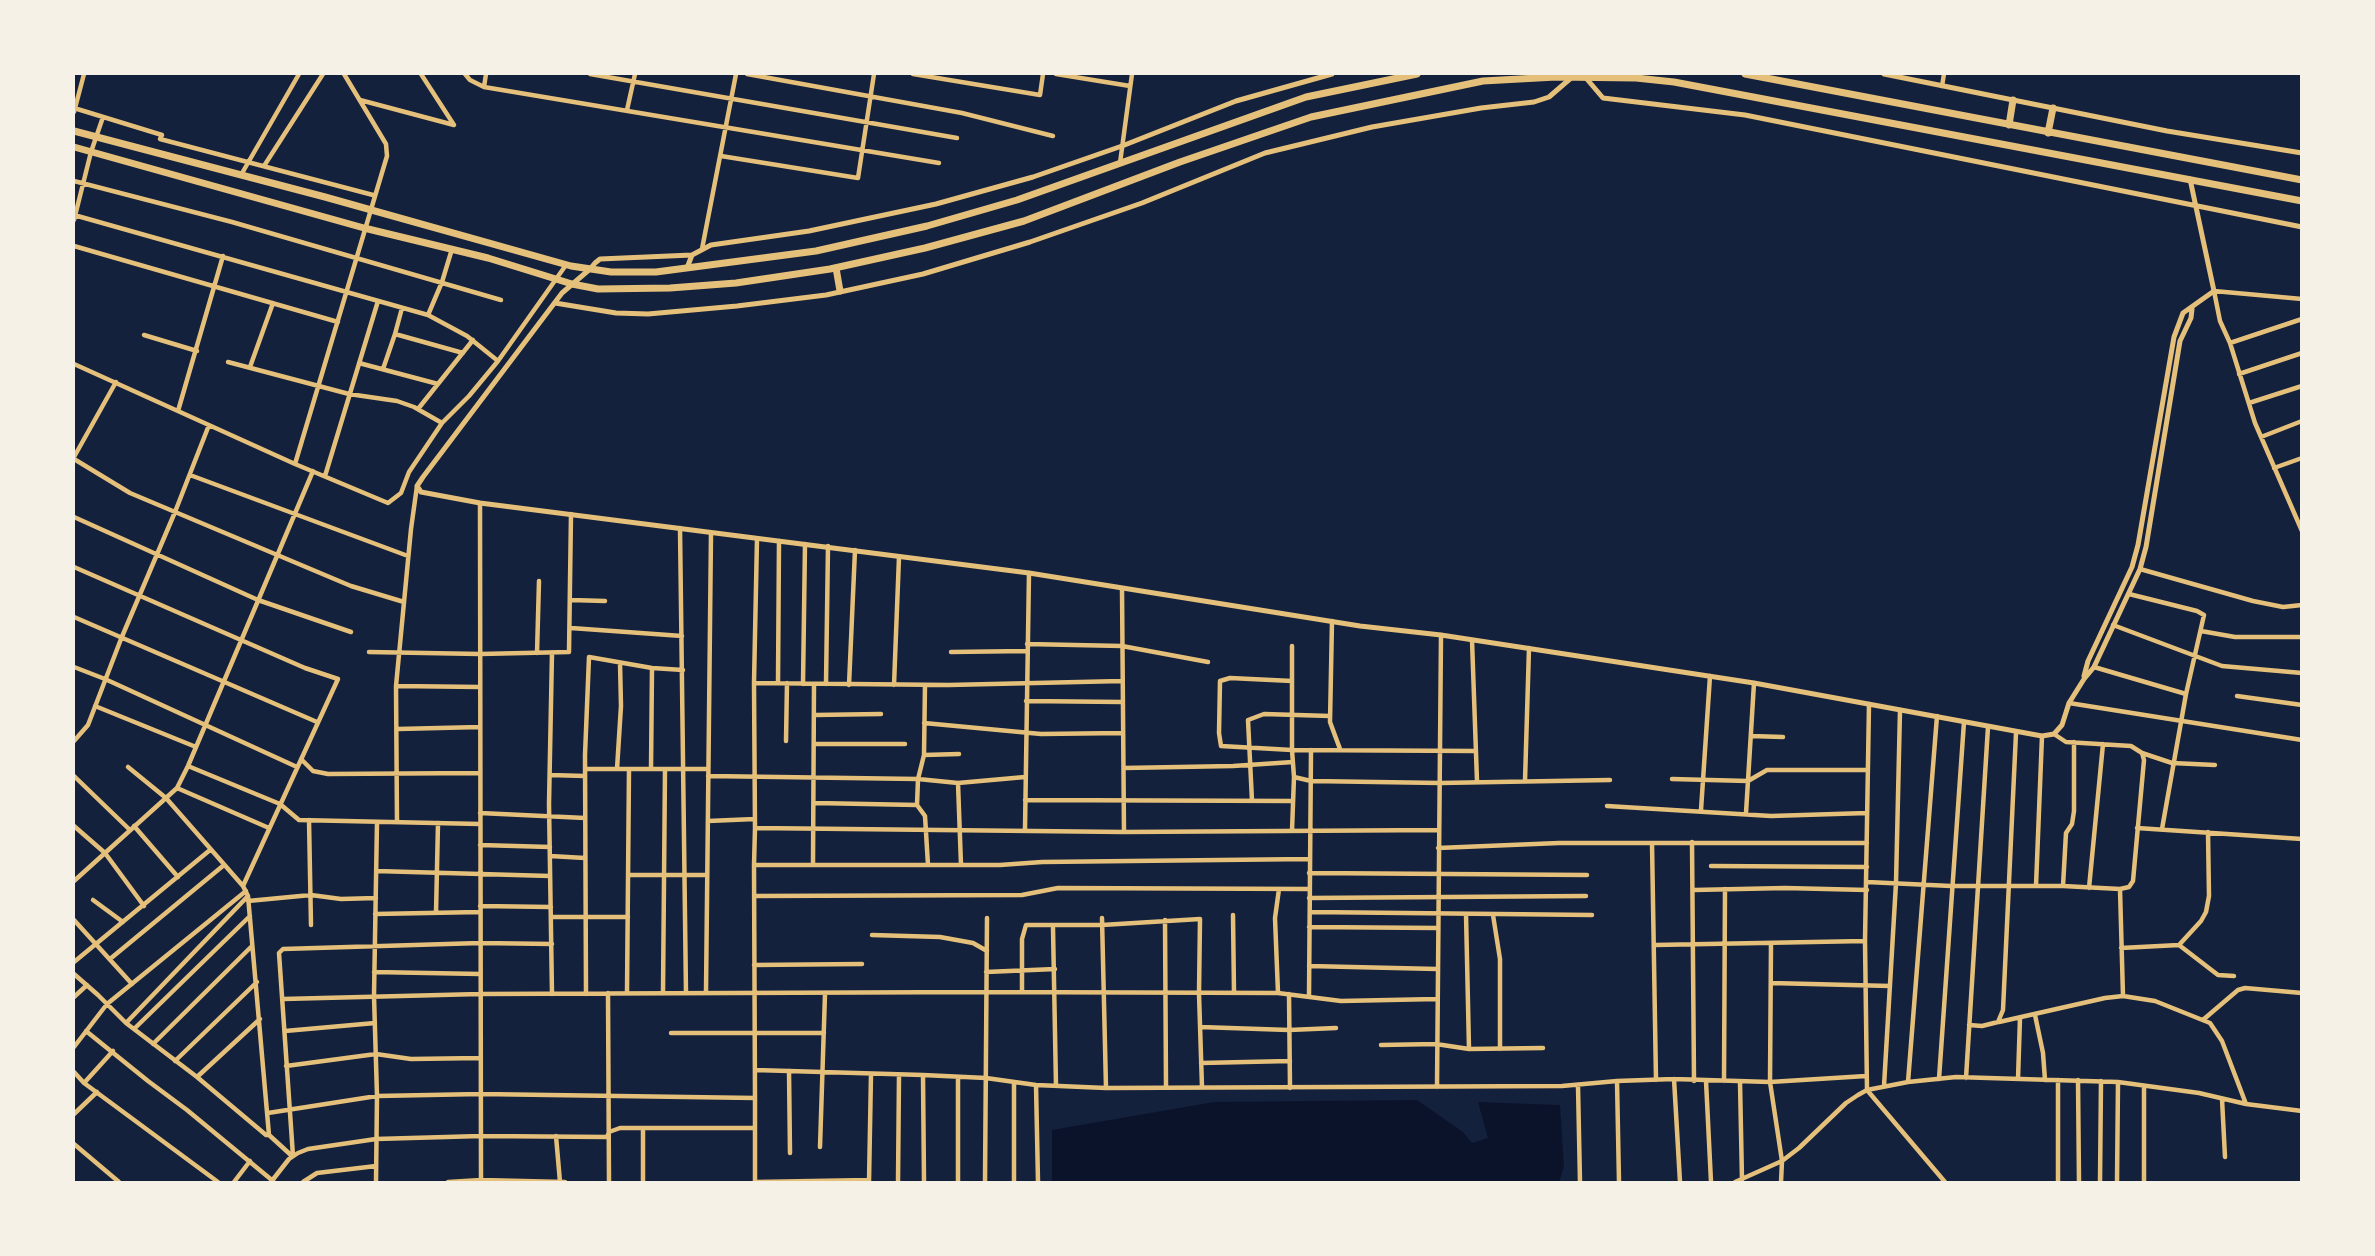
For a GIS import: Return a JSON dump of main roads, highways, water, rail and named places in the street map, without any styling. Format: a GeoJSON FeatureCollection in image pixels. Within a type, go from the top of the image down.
{"type":"FeatureCollection","features":[{"type":"Feature","properties":{"kind":"highway"},"geometry":{"type":"LineString","coordinates":[[74,131],[567,264],[611,272],[687,268],[816,251],[927,226],[1017,200],[1306,97],[1417,74]]}},
{"type":"Feature","properties":{"kind":"highway"},"geometry":{"type":"LineString","coordinates":[[1745,74],[2301,180]]}},
{"type":"Feature","properties":{"kind":"highway"},"geometry":{"type":"LineString","coordinates":[[74,147],[364,228],[598,289],[736,283],[835,268],[925,248],[1024,221],[1180,162],[1311,117],[1483,81],[1636,78],[1674,82],[2301,201]]}},
{"type":"Feature","properties":{"kind":"highway"},"geometry":{"type":"LineString","coordinates":[[2009,125],[2013,100]]}},
{"type":"Feature","properties":{"kind":"highway"},"geometry":{"type":"LineString","coordinates":[[2048,132],[2053,108]]}},
{"type":"Feature","properties":{"kind":"highway"},"geometry":{"type":"LineString","coordinates":[[835,268],[840,292]]}},
{"type":"Feature","properties":{"kind":"highway"},"geometry":{"type":"LineString","coordinates":[[676,269],[677,287]]}},
{"type":"Feature","properties":{"kind":"water"},"geometry":{"type":"Polygon","coordinates":[[[1417,1100],[1463,1132],[1472,1143],[1488,1138],[1478,1102],[1560,1105],[1564,1167],[1559,1182],[1052,1182],[1052,1130],[1214,1102],[1417,1100]]]}}]}
